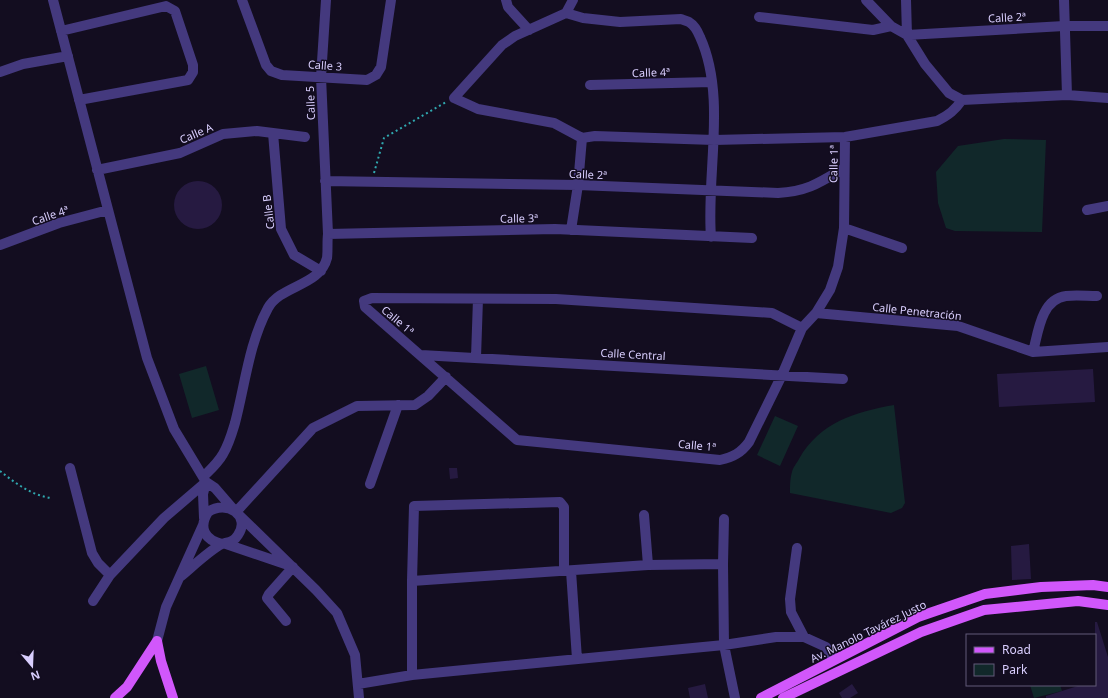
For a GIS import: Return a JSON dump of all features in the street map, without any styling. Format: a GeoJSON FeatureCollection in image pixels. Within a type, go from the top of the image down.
{"type":"FeatureCollection","features":[{"type":"Feature","properties":{"kind":"main road","name":"Av. Manolo Tavárez Justo"},"geometry":{"type":"LineString","coordinates":[[761,698],[918,617],[985,594],[1041,587],[1092,585],[1108,587]]}},
{"type":"Feature","properties":{"kind":"main road","name":"Av. Manolo Tavárez Justo"},"geometry":{"type":"LineString","coordinates":[[783,698],[921,632],[984,610],[1078,601],[1108,605]]}},
{"type":"Feature","properties":{"kind":"main road"},"geometry":{"type":"LineString","coordinates":[[114,698],[127,687],[157,641]]}},
{"type":"Feature","properties":{"kind":"main road"},"geometry":{"type":"LineString","coordinates":[[157,641],[161,661],[173,698]]}},
{"type":"Feature","properties":{"kind":"street"},"geometry":{"type":"LineString","coordinates":[[53,0],[147,358],[174,429],[204,479],[215,488],[236,512],[338,613],[355,655],[359,698]]}},
{"type":"Feature","properties":{"kind":"street","name":"Calle 3"},"geometry":{"type":"LineString","coordinates":[[242,0],[266,65],[271,71],[282,74],[367,80],[376,75],[381,67],[391,0]]}},
{"type":"Feature","properties":{"kind":"street","name":"Calle 5"},"geometry":{"type":"LineString","coordinates":[[321,271],[327,258],[328,234],[321,77],[326,0]]}},
{"type":"Feature","properties":{"kind":"street"},"geometry":{"type":"LineString","coordinates":[[506,0],[508,7],[529,30]]}},
{"type":"Feature","properties":{"kind":"street"},"geometry":{"type":"LineString","coordinates":[[571,230],[578,185],[582,138],[554,123],[478,109],[454,98],[502,45],[529,30],[566,13],[573,0]]}},
{"type":"Feature","properties":{"kind":"street"},"geometry":{"type":"LineString","coordinates":[[866,0],[891,26],[907,35],[925,64],[949,93],[962,100],[1067,95],[1108,98]]}},
{"type":"Feature","properties":{"kind":"street"},"geometry":{"type":"LineString","coordinates":[[906,0],[907,35]]}},
{"type":"Feature","properties":{"kind":"street"},"geometry":{"type":"LineString","coordinates":[[1064,0],[1067,95]]}},
{"type":"Feature","properties":{"kind":"street"},"geometry":{"type":"LineString","coordinates":[[61,31],[166,6],[175,11],[193,65],[193,72],[188,80],[79,100]]}},
{"type":"Feature","properties":{"kind":"street"},"geometry":{"type":"LineString","coordinates":[[566,13],[583,18],[620,22],[681,19],[690,22],[697,32],[707,54],[712,82],[714,140],[711,191],[711,237]]}},
{"type":"Feature","properties":{"kind":"street"},"geometry":{"type":"LineString","coordinates":[[759,17],[873,30],[891,26]]}},
{"type":"Feature","properties":{"kind":"street","name":"Calle 2ª"},"geometry":{"type":"LineString","coordinates":[[907,35],[1064,26],[1108,26]]}},
{"type":"Feature","properties":{"kind":"street"},"geometry":{"type":"LineString","coordinates":[[0,72],[23,64],[68,56]]}},
{"type":"Feature","properties":{"kind":"street","name":"Calle 4ª"},"geometry":{"type":"LineString","coordinates":[[590,85],[712,82]]}},
{"type":"Feature","properties":{"kind":"street","name":"Calle 1ª"},"geometry":{"type":"LineString","coordinates":[[582,138],[595,136],[714,140],[845,137],[937,120],[952,113],[962,100]]}},
{"type":"Feature","properties":{"kind":"street","name":"Calle A"},"geometry":{"type":"LineString","coordinates":[[97,170],[180,152],[223,134],[257,131],[305,137]]}},
{"type":"Feature","properties":{"kind":"street","name":"Calle B"},"geometry":{"type":"LineString","coordinates":[[273,133],[280,229],[294,255],[321,271]]}},
{"type":"Feature","properties":{"kind":"street","name":"Calle 1ª"},"geometry":{"type":"LineString","coordinates":[[478,299],[372,298],[364,302],[365,307],[517,440],[720,460],[732,457],[743,450],[782,375],[802,328],[816,313],[830,290],[838,267],[844,228],[845,137]]}},
{"type":"Feature","properties":{"kind":"street","name":"Calle 2ª"},"geometry":{"type":"LineString","coordinates":[[326,181],[578,185],[711,191],[795,192],[811,188],[844,168]]}},
{"type":"Feature","properties":{"kind":"street"},"geometry":{"type":"LineString","coordinates":[[1086,210],[1108,206]]}},
{"type":"Feature","properties":{"kind":"street","name":"Calle 4ª"},"geometry":{"type":"LineString","coordinates":[[0,245],[59,223],[108,210]]}},
{"type":"Feature","properties":{"kind":"street"},"geometry":{"type":"LineString","coordinates":[[844,228],[902,248]]}},
{"type":"Feature","properties":{"kind":"street","name":"Calle 3ª"},"geometry":{"type":"LineString","coordinates":[[328,234],[571,230],[752,238]]}},
{"type":"Feature","properties":{"kind":"street"},"geometry":{"type":"LineString","coordinates":[[93,601],[110,575],[164,518],[204,479],[223,455],[230,440],[242,398],[255,338],[268,307],[278,296],[321,271]]}},
{"type":"Feature","properties":{"kind":"street"},"geometry":{"type":"LineString","coordinates":[[1033,352],[1042,317],[1051,304],[1057,299],[1065,296],[1097,296]]}},
{"type":"Feature","properties":{"kind":"street"},"geometry":{"type":"LineString","coordinates":[[476,358],[478,299],[556,299],[772,312],[802,328]]}},
{"type":"Feature","properties":{"kind":"street","name":"Calle Penetración"},"geometry":{"type":"LineString","coordinates":[[816,313],[958,326],[1033,352],[1108,347]]}},
{"type":"Feature","properties":{"kind":"street","name":"Calle Central"},"geometry":{"type":"LineString","coordinates":[[421,355],[843,379]]}},
{"type":"Feature","properties":{"kind":"street"},"geometry":{"type":"LineString","coordinates":[[236,512],[313,428],[357,406],[415,405],[428,396],[446,377]]}},
{"type":"Feature","properties":{"kind":"street"},"geometry":{"type":"LineString","coordinates":[[370,484],[398,405]]}},
{"type":"Feature","properties":{"kind":"street"},"geometry":{"type":"LineString","coordinates":[[70,468],[92,553],[98,564],[110,575]]}},
{"type":"Feature","properties":{"kind":"street"},"geometry":{"type":"LineString","coordinates":[[204,479],[204,521],[206,534],[213,542],[260,554],[293,567]]}},
{"type":"Feature","properties":{"kind":"street"},"geometry":{"type":"LineString","coordinates":[[412,675],[413,509],[417,506],[560,502],[564,506],[568,571],[577,659]]}},
{"type":"Feature","properties":{"kind":"street"},"geometry":{"type":"LineString","coordinates":[[157,641],[166,607],[204,521],[214,508],[228,507],[236,512],[240,520],[241,528],[233,541],[224,544],[180,577]]}},
{"type":"Feature","properties":{"kind":"street"},"geometry":{"type":"LineString","coordinates":[[644,514],[648,565]]}},
{"type":"Feature","properties":{"kind":"street"},"geometry":{"type":"LineString","coordinates":[[724,519],[724,645],[735,698]]}},
{"type":"Feature","properties":{"kind":"street"},"geometry":{"type":"LineString","coordinates":[[797,548],[790,599],[791,612],[804,637]]}},
{"type":"Feature","properties":{"kind":"street"},"geometry":{"type":"LineString","coordinates":[[412,581],[648,565],[723,564]]}},
{"type":"Feature","properties":{"kind":"street"},"geometry":{"type":"LineString","coordinates":[[286,621],[267,598],[293,567]]}},
{"type":"Feature","properties":{"kind":"street"},"geometry":{"type":"LineString","coordinates":[[358,684],[412,675],[724,645],[776,637],[804,637],[826,647],[834,659]]}},
{"type":"Feature","properties":{"kind":"path"},"geometry":{"type":"LineString","coordinates":[[371,182],[384,138],[454,98]]}},
{"type":"Feature","properties":{"kind":"path"},"geometry":{"type":"LineString","coordinates":[[0,471],[17,485],[40,497],[50,498]]}},
{"type":"Feature","properties":{"kind":"green space"},"geometry":{"type":"Polygon","coordinates":[[[1004,139],[1046,140],[1042,232],[955,231],[946,228],[938,203],[936,172],[958,146],[1004,139]]]}},
{"type":"Feature","properties":{"kind":"green space"},"geometry":{"type":"Polygon","coordinates":[[[206,366],[219,410],[192,418],[179,374],[206,366]]]}},
{"type":"Feature","properties":{"kind":"green space"},"geometry":{"type":"Polygon","coordinates":[[[894,405],[905,503],[902,508],[891,513],[790,493],[790,482],[793,468],[817,436],[828,428],[852,415],[894,405]]]}},
{"type":"Feature","properties":{"kind":"green space"},"geometry":{"type":"Polygon","coordinates":[[[775,416],[798,426],[780,466],[757,455],[775,416]]]}},
{"type":"Feature","properties":{"kind":"green space"},"geometry":{"type":"Polygon","coordinates":[[[1030,686],[1060,686],[1062,691],[1034,698],[1030,686]]]}},
{"type":"Feature","properties":{"kind":"building"},"geometry":{"type":"Polygon","coordinates":[[[193,181],[203,181],[215,188],[222,200],[222,210],[215,222],[203,229],[193,229],[185,225],[178,218],[174,210],[174,200],[178,192],[185,185],[193,181]]]}},
{"type":"Feature","properties":{"kind":"building"},"geometry":{"type":"Polygon","coordinates":[[[1093,369],[1095,402],[999,407],[997,374],[1093,369]]]}},
{"type":"Feature","properties":{"kind":"building"},"geometry":{"type":"Polygon","coordinates":[[[449,468],[457,468],[458,478],[450,479],[449,468]]]}},
{"type":"Feature","properties":{"kind":"building"},"geometry":{"type":"Polygon","coordinates":[[[1029,544],[1031,579],[1012,580],[1011,546],[1029,544]]]}},
{"type":"Feature","properties":{"kind":"building"},"geometry":{"type":"Polygon","coordinates":[[[1095,622],[1097,622],[1108,657],[1108,698],[1046,698],[1046,696],[1078,686],[1096,686],[1095,622]]]}},
{"type":"Feature","properties":{"kind":"building"},"geometry":{"type":"Polygon","coordinates":[[[705,684],[708,698],[690,698],[688,688],[705,684]]]}},
{"type":"Feature","properties":{"kind":"building"},"geometry":{"type":"Polygon","coordinates":[[[852,684],[858,693],[850,698],[842,698],[839,693],[852,684]]]}}]}
